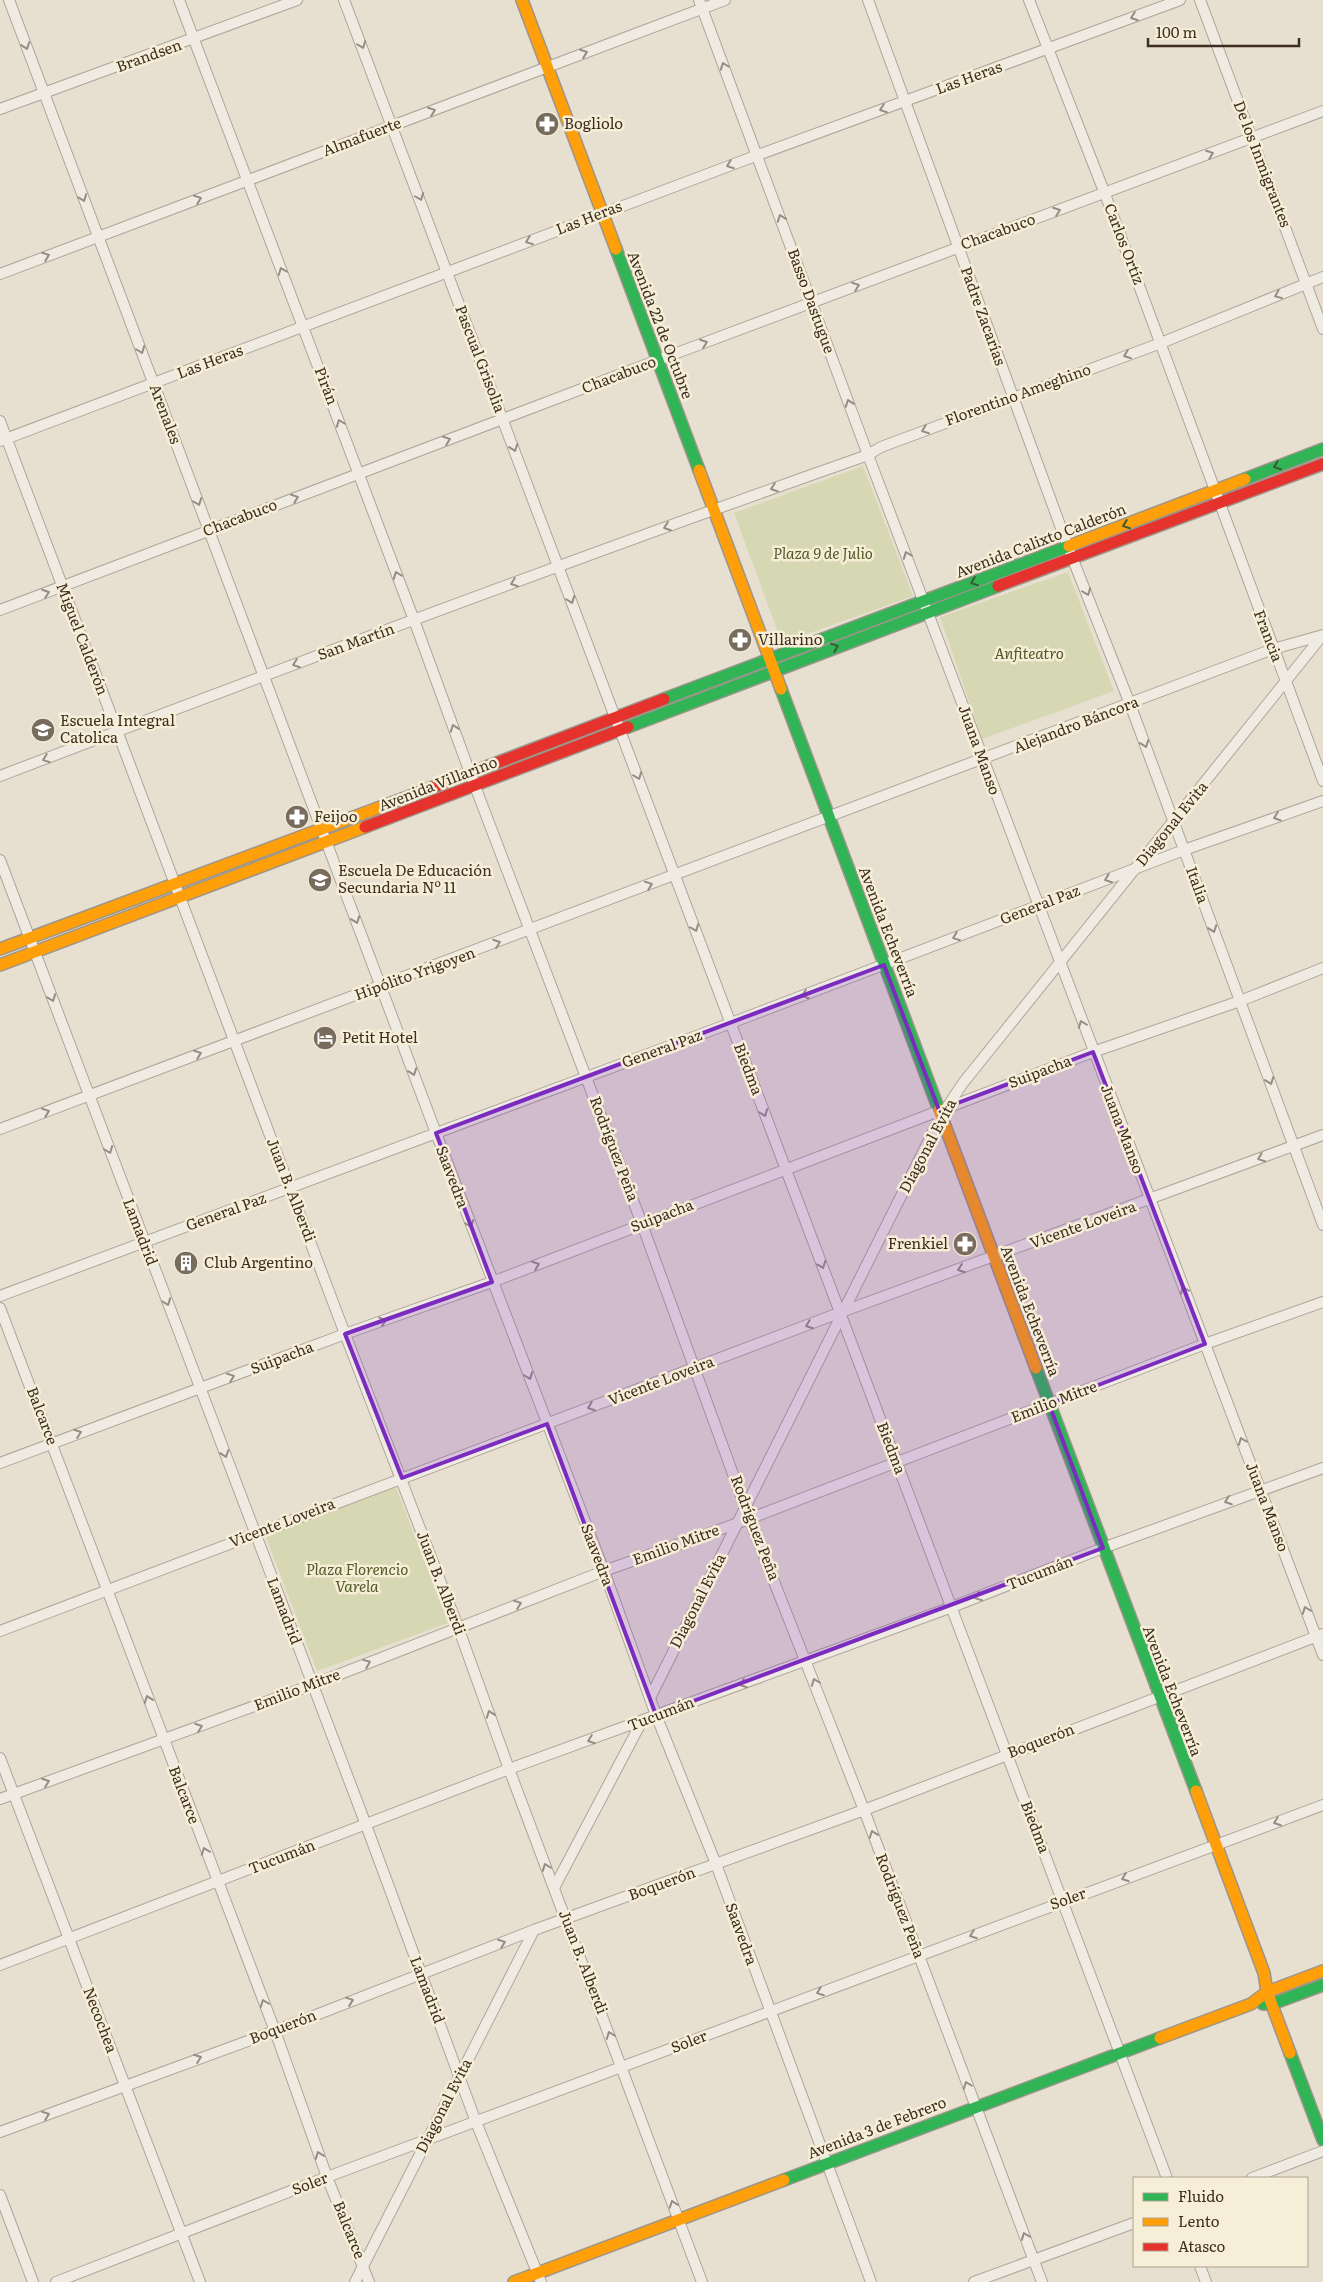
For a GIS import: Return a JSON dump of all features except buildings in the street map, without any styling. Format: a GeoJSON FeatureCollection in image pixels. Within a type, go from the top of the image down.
{"type":"FeatureCollection","features":[{"type":"Feature","properties":{"kind":"main road","name":"Avenida 22 de Octubre"},"geometry":{"type":"LineString","coordinates":[[522,0],[772,666]]}},
{"type":"Feature","properties":{"kind":"main road","name":"Avenida Calixto Calderón"},"geometry":{"type":"LineString","coordinates":[[772,666],[926,606],[1068,547],[1323,449]]}},
{"type":"Feature","properties":{"kind":"main road","name":"Avenida Calixto Calderón"},"geometry":{"type":"LineString","coordinates":[[926,606],[1074,558],[1323,464]]}},
{"type":"Feature","properties":{"kind":"main road","name":"Avenida Villarino"},"geometry":{"type":"LineString","coordinates":[[0,949],[175,885],[615,718],[772,666]]}},
{"type":"Feature","properties":{"kind":"main road","name":"Avenida Villarino"},"geometry":{"type":"LineString","coordinates":[[0,965],[620,730],[772,666]]}},
{"type":"Feature","properties":{"kind":"main road","name":"Avenida Echeverría"},"geometry":{"type":"LineString","coordinates":[[772,666],[884,965],[943,1111],[994,1257],[1214,1845],[1271,1991],[1323,2113]]}},
{"type":"Feature","properties":{"kind":"main road","name":"Avenida 3 de Febrero"},"geometry":{"type":"LineString","coordinates":[[514,2282],[539,2278],[679,2220],[1251,2004],[1271,1991],[1323,1971]]}},
{"type":"Feature","properties":{"kind":"main road","name":"Avenida 3 de Febrero"},"geometry":{"type":"LineString","coordinates":[[1251,2004],[1276,2002],[1323,1985]]}},
{"type":"Feature","properties":{"kind":"main road","name":"Avenida Echeverría"},"geometry":{"type":"LineString","coordinates":[[1276,2002],[1323,2140]]}},
{"type":"Feature","properties":{"kind":"street","name":"Arenales"},"geometry":{"type":"LineString","coordinates":[[9,0],[323,829]]}},
{"type":"Feature","properties":{"kind":"street","name":"Pirán"},"geometry":{"type":"LineString","coordinates":[[179,0],[414,620],[470,774]]}},
{"type":"Feature","properties":{"kind":"street","name":"Brandsen"},"geometry":{"type":"LineString","coordinates":[[0,109],[296,0]]}},
{"type":"Feature","properties":{"kind":"street","name":"Pascual Grisolia"},"geometry":{"type":"LineString","coordinates":[[344,0],[615,718]]}},
{"type":"Feature","properties":{"kind":"street","name":"Almafuerte"},"geometry":{"type":"LineString","coordinates":[[0,274],[546,68],[701,4],[725,0]]}},
{"type":"Feature","properties":{"kind":"street","name":"Padre Zacarías"},"geometry":{"type":"LineString","coordinates":[[868,0],[1068,547]]}},
{"type":"Feature","properties":{"kind":"street","name":"Carlos Ortíz"},"geometry":{"type":"LineString","coordinates":[[1029,0],[1105,194],[1214,490]]}},
{"type":"Feature","properties":{"kind":"street","name":"Las Heras"},"geometry":{"type":"LineString","coordinates":[[3,440],[758,154],[1180,0]]}},
{"type":"Feature","properties":{"kind":"street","name":"De los Inmigrantes"},"geometry":{"type":"LineString","coordinates":[[1200,0],[1323,329]]}},
{"type":"Feature","properties":{"kind":"street","name":"Basso Dastugue"},"geometry":{"type":"LineString","coordinates":[[701,4],[926,606]]}},
{"type":"Feature","properties":{"kind":"street","name":"Chacabuco"},"geometry":{"type":"LineString","coordinates":[[0,610],[658,360],[1323,111]]}},
{"type":"Feature","properties":{"kind":"street","name":"Florentino Ameghino"},"geometry":{"type":"LineString","coordinates":[[713,510],[868,455],[881,447],[1013,396],[1161,343],[1323,278]]}},
{"type":"Feature","properties":{"kind":"street","name":"Miguel Calderón"},"geometry":{"type":"LineString","coordinates":[[0,421],[3,440],[63,587],[175,885]]}},
{"type":"Feature","properties":{"kind":"street","name":"Francia"},"geometry":{"type":"LineString","coordinates":[[1214,490],[1323,781]]}},
{"type":"Feature","properties":{"kind":"street","name":"San Martín"},"geometry":{"type":"LineString","coordinates":[[0,776],[713,510]]}},
{"type":"Feature","properties":{"kind":"street","name":"Italia"},"geometry":{"type":"LineString","coordinates":[[1068,547],[1074,558],[1130,704],[1323,1225]]}},
{"type":"Feature","properties":{"kind":"street","name":"Juana Manso"},"geometry":{"type":"LineString","coordinates":[[926,606],[1092,1052],[1260,1489],[1319,1635],[1323,1656]]}},
{"type":"Feature","properties":{"kind":"street","name":"Alejandro Báncora"},"geometry":{"type":"LineString","coordinates":[[829,817],[1273,650],[1323,635]]}},
{"type":"Feature","properties":{"kind":"street","name":"Diagonal Evita"},"geometry":{"type":"LineString","coordinates":[[650,1698],[943,1111],[963,1083],[1323,635]]}},
{"type":"Feature","properties":{"kind":"street","name":"Biedma"},"geometry":{"type":"LineString","coordinates":[[615,718],[842,1314],[896,1462],[1167,2177]]}},
{"type":"Feature","properties":{"kind":"street","name":"Rodríguez Peña"},"geometry":{"type":"LineString","coordinates":[[470,774],[642,1224],[749,1518],[807,1661],[1042,2282]]}},
{"type":"Feature","properties":{"kind":"street","name":"General Paz"},"geometry":{"type":"LineString","coordinates":[[0,1296],[731,1023],[1184,850],[1323,801]]}},
{"type":"Feature","properties":{"kind":"street","name":"Hipólito Yrigoyen"},"geometry":{"type":"LineString","coordinates":[[0,1129],[829,817]]}},
{"type":"Feature","properties":{"kind":"street","name":"Saavedra"},"geometry":{"type":"LineString","coordinates":[[323,829],[492,1282],[604,1571],[656,1715],[716,1864],[871,2282]]}},
{"type":"Feature","properties":{"kind":"street","name":"Lamadrid"},"geometry":{"type":"LineString","coordinates":[[0,860],[88,1096],[201,1389],[254,1534],[366,1824],[476,2122],[539,2278]]}},
{"type":"Feature","properties":{"kind":"street","name":"Juan B. Alberdi"},"geometry":{"type":"LineString","coordinates":[[175,885],[458,1626],[509,1769],[702,2282]]}},
{"type":"Feature","properties":{"kind":"street","name":"Suipacha"},"geometry":{"type":"LineString","coordinates":[[0,1464],[345,1334],[492,1282],[943,1111],[1092,1052],[1240,1001],[1323,968]]}},
{"type":"Feature","properties":{"kind":"street","name":"Vicente Loveira"},"geometry":{"type":"LineString","coordinates":[[0,1631],[402,1478],[1323,1135]]}},
{"type":"Feature","properties":{"kind":"street","name":"Emilio Mitre"},"geometry":{"type":"LineString","coordinates":[[0,1799],[312,1685],[458,1626],[738,1523],[1205,1344],[1323,1302]]}},
{"type":"Feature","properties":{"kind":"street","name":"Balcarce"},"geometry":{"type":"LineString","coordinates":[[0,1308],[275,2031],[327,2177],[369,2282]]}},
{"type":"Feature","properties":{"kind":"street","name":"Tucumán"},"geometry":{"type":"LineString","coordinates":[[0,1965],[509,1769],[952,1607],[1260,1489],[1323,1468]]}},
{"type":"Feature","properties":{"kind":"street","name":"Boquerón"},"geometry":{"type":"LineString","coordinates":[[0,2132],[275,2031],[534,1930],[864,1810],[1319,1635]]}},
{"type":"Feature","properties":{"kind":"street"},"geometry":{"type":"LineString","coordinates":[[554,1888],[642,1721]]}},
{"type":"Feature","properties":{"kind":"street","name":"Necochea"},"geometry":{"type":"LineString","coordinates":[[0,1758],[200,2282]]}},
{"type":"Feature","properties":{"kind":"street","name":"Soler"},"geometry":{"type":"LineString","coordinates":[[56,2282],[327,2177],[1323,1805]]}},
{"type":"Feature","properties":{"kind":"street","name":"Diagonal Evita"},"geometry":{"type":"LineString","coordinates":[[355,2282],[534,1930]]}},
{"type":"Feature","properties":{"kind":"street"},"geometry":{"type":"LineString","coordinates":[[1255,2177],[1323,2151]]}},
{"type":"Feature","properties":{"kind":"street"},"geometry":{"type":"LineString","coordinates":[[0,2195],[34,2282]]}},
{"type":"Feature","properties":{"kind":"street"},"geometry":{"type":"LineString","coordinates":[[974,2282],[1133,2223]]}},
{"type":"Feature","properties":{"kind":"street"},"geometry":{"type":"LineString","coordinates":[[1200,2267],[1206,2282]]}},
{"type":"Feature","properties":{"kind":"highlighted area"},"geometry":{"type":"Polygon","coordinates":[[[884,965],[939,1110],[1093,1052],[1205,1344],[1049,1404],[1103,1548],[656,1715],[547,1424],[402,1478],[345,1334],[492,1282],[436,1133],[884,965]]]}},
{"type":"Feature","properties":{"kind":"green space","name":"Plaza 9 de Julio"},"geometry":{"type":"Polygon","coordinates":[[[863,466],[913,596],[782,643],[734,513],[863,466]]]}},
{"type":"Feature","properties":{"kind":"green space","name":"Anfiteatro"},"geometry":{"type":"Polygon","coordinates":[[[1068,572],[1114,691],[982,739],[940,617],[1068,572]]]}},
{"type":"Feature","properties":{"kind":"green space","name":"Plaza Florencio Varela"},"geometry":{"type":"Polygon","coordinates":[[[395,1485],[448,1623],[317,1671],[264,1532],[395,1485]]]}},
{"type":"Feature","properties":{"kind":"traffic: fast"},"geometry":{"type":"LineString","coordinates":[[616,249],[699,470]]}},
{"type":"Feature","properties":{"kind":"traffic: fast"},"geometry":{"type":"LineString","coordinates":[[1245,479],[1323,449]]}},
{"type":"Feature","properties":{"kind":"traffic: fast"},"geometry":{"type":"LineString","coordinates":[[664,699],[1069,546]]}},
{"type":"Feature","properties":{"kind":"traffic: fast"},"geometry":{"type":"LineString","coordinates":[[628,727],[998,586]]}},
{"type":"Feature","properties":{"kind":"traffic: fast"},"geometry":{"type":"LineString","coordinates":[[781,689],[939,1110]]}},
{"type":"Feature","properties":{"kind":"traffic: fast"},"geometry":{"type":"LineString","coordinates":[[1036,1368],[1196,1791]]}},
{"type":"Feature","properties":{"kind":"traffic: fast"},"geometry":{"type":"LineString","coordinates":[[1263,2004],[1272,2004],[1323,1985]]}},
{"type":"Feature","properties":{"kind":"traffic: fast"},"geometry":{"type":"LineString","coordinates":[[784,2180],[1160,2038]]}},
{"type":"Feature","properties":{"kind":"traffic: fast"},"geometry":{"type":"LineString","coordinates":[[1290,2053],[1323,2140]]}},
{"type":"Feature","properties":{"kind":"traffic: slow"},"geometry":{"type":"LineString","coordinates":[[522,0],[616,249]]}},
{"type":"Feature","properties":{"kind":"traffic: slow"},"geometry":{"type":"LineString","coordinates":[[699,470],[781,689]]}},
{"type":"Feature","properties":{"kind":"traffic: slow"},"geometry":{"type":"LineString","coordinates":[[1069,546],[1245,479]]}},
{"type":"Feature","properties":{"kind":"traffic: slow"},"geometry":{"type":"LineString","coordinates":[[0,949],[402,799]]}},
{"type":"Feature","properties":{"kind":"traffic: slow"},"geometry":{"type":"LineString","coordinates":[[0,965],[365,827]]}},
{"type":"Feature","properties":{"kind":"traffic: slow"},"geometry":{"type":"LineString","coordinates":[[939,1110],[1036,1368]]}},
{"type":"Feature","properties":{"kind":"traffic: slow"},"geometry":{"type":"LineString","coordinates":[[1196,1791],[1264,1973],[1267,1992],[1290,2053]]}},
{"type":"Feature","properties":{"kind":"traffic: slow"},"geometry":{"type":"LineString","coordinates":[[1160,2038],[1251,2004],[1267,1992],[1323,1971]]}},
{"type":"Feature","properties":{"kind":"traffic: slow"},"geometry":{"type":"LineString","coordinates":[[514,2282],[784,2180]]}},
{"type":"Feature","properties":{"kind":"traffic: jam"},"geometry":{"type":"LineString","coordinates":[[998,586],[1323,464]]}},
{"type":"Feature","properties":{"kind":"traffic: jam"},"geometry":{"type":"LineString","coordinates":[[402,799],[664,699]]}},
{"type":"Feature","properties":{"kind":"traffic: jam"},"geometry":{"type":"LineString","coordinates":[[365,827],[628,727]]}},
{"type":"Feature","properties":{"kind":"place","name":"Bogliolo"},"geometry":{"type":"Point","coordinates":[547,124]}},
{"type":"Feature","properties":{"kind":"place","name":"Villarino"},"geometry":{"type":"Point","coordinates":[740,640]}},
{"type":"Feature","properties":{"kind":"place","name":"Escuela Integral Catolica"},"geometry":{"type":"Point","coordinates":[43,730]}},
{"type":"Feature","properties":{"kind":"place","name":"Feijoo"},"geometry":{"type":"Point","coordinates":[297,817]}},
{"type":"Feature","properties":{"kind":"place","name":"Escuela De Educación Secundaria Nº 11"},"geometry":{"type":"Point","coordinates":[320,880]}},
{"type":"Feature","properties":{"kind":"place","name":"Petit Hotel"},"geometry":{"type":"Point","coordinates":[325,1038]}},
{"type":"Feature","properties":{"kind":"place","name":"Frenkiel"},"geometry":{"type":"Point","coordinates":[965,1244]}},
{"type":"Feature","properties":{"kind":"place","name":"Club Argentino"},"geometry":{"type":"Point","coordinates":[186,1263]}}]}
